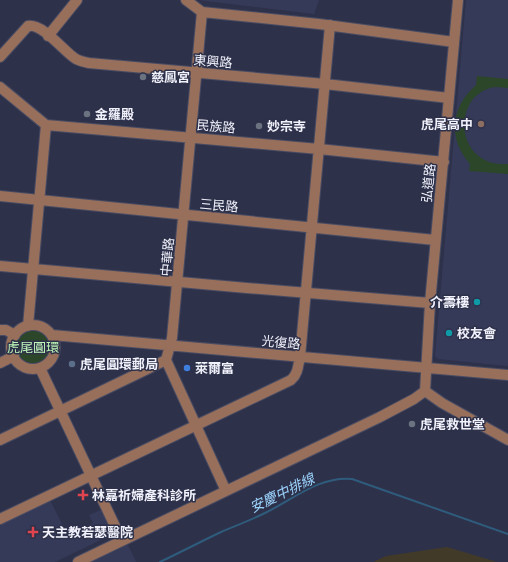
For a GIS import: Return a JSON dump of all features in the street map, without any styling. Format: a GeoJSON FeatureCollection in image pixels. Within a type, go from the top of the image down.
{"type":"FeatureCollection","features":[{"type":"Feature","properties":{"kind":"street"},"geometry":{"type":"LineString","coordinates":[[48,36],[77,0]]}},
{"type":"Feature","properties":{"kind":"street"},"geometry":{"type":"LineString","coordinates":[[186,0],[202,12],[330,25],[454,42]]}},
{"type":"Feature","properties":{"kind":"street","name":"弘道路"},"geometry":{"type":"LineString","coordinates":[[425,391],[435,240],[444,162],[458,0]]}},
{"type":"Feature","properties":{"kind":"street","name":"中華路"},"geometry":{"type":"LineString","coordinates":[[166,360],[172,338],[202,12]]}},
{"type":"Feature","properties":{"kind":"street","name":"東興路"},"geometry":{"type":"LineString","coordinates":[[0,57],[28,26],[32,25],[48,36],[75,59],[82,62],[325,84],[449,98]]}},
{"type":"Feature","properties":{"kind":"street"},"geometry":{"type":"LineString","coordinates":[[0,519],[291,380],[297,373],[300,357],[330,25]]}},
{"type":"Feature","properties":{"kind":"street"},"geometry":{"type":"LineString","coordinates":[[0,87],[46,125],[28,326],[20,330],[15,335],[12,347],[14,356],[21,365],[27,368],[40,368],[47,364],[55,351],[55,344],[52,335]]}},
{"type":"Feature","properties":{"kind":"street","name":"民族路"},"geometry":{"type":"LineString","coordinates":[[46,125],[190,137],[444,162]]}},
{"type":"Feature","properties":{"kind":"street","name":"三民路"},"geometry":{"type":"LineString","coordinates":[[0,196],[435,240]]}},
{"type":"Feature","properties":{"kind":"street"},"geometry":{"type":"LineString","coordinates":[[0,266],[430,303]]}},
{"type":"Feature","properties":{"kind":"street","name":"光復路"},"geometry":{"type":"LineString","coordinates":[[28,326],[39,326],[52,335],[508,376]]}},
{"type":"Feature","properties":{"kind":"street"},"geometry":{"type":"LineString","coordinates":[[0,330],[6,330],[15,335]]}},
{"type":"Feature","properties":{"kind":"street"},"geometry":{"type":"LineString","coordinates":[[0,363],[14,356]]}},
{"type":"Feature","properties":{"kind":"street"},"geometry":{"type":"LineString","coordinates":[[0,440],[166,360],[226,491]]}},
{"type":"Feature","properties":{"kind":"street"},"geometry":{"type":"LineString","coordinates":[[40,368],[122,541]]}},
{"type":"Feature","properties":{"kind":"street"},"geometry":{"type":"LineString","coordinates":[[78,562],[380,417],[414,399],[425,391],[442,403],[508,440]]}},
{"type":"Feature","properties":{"kind":"shaded area"},"geometry":{"type":"Polygon","coordinates":[[[198,0],[319,0],[314,14],[198,0]]]}},
{"type":"Feature","properties":{"kind":"shaded area","name":"虎尾高中"},"geometry":{"type":"Polygon","coordinates":[[[466,0],[508,0],[508,366],[438,359],[435,356],[466,0]]]}},
{"type":"Feature","properties":{"kind":"shaded area","name":"天主教若瑟醫院"},"geometry":{"type":"Polygon","coordinates":[[[50,500],[67,534],[93,523],[89,515],[103,509],[113,529],[111,535],[55,562],[0,562],[0,523],[50,500]]]}},
{"type":"Feature","properties":{"kind":"shaded area","name":"天主教若瑟醫院"},"geometry":{"type":"Polygon","coordinates":[[[128,545],[136,562],[90,562],[128,545]]]}},
{"type":"Feature","properties":{"kind":"shaded area"},"geometry":{"type":"Polygon","coordinates":[[[447,547],[497,562],[373,562],[386,556],[447,547]]]}},
{"type":"Feature","properties":{"kind":"green space"},"geometry":{"type":"Polygon","coordinates":[[[477,76],[508,79],[508,88],[496,87],[483,91],[474,98],[467,108],[464,120],[465,132],[469,144],[476,154],[489,162],[508,164],[508,174],[469,171],[470,164],[458,144],[455,133],[457,113],[461,103],[476,85],[477,76]]]}},
{"type":"Feature","properties":{"kind":"green space","name":"虎尾圓環"},"geometry":{"type":"Polygon","coordinates":[[[30,331],[36,331],[46,338],[49,347],[48,353],[42,360],[36,363],[30,363],[20,356],[17,350],[17,344],[24,334],[30,331]]]}},
{"type":"Feature","properties":{"kind":"waterway","name":"安慶中排線"},"geometry":{"type":"LineString","coordinates":[[160,562],[221,532],[249,521],[307,490],[329,481],[340,479],[352,479],[508,534]]}},
{"type":"Feature","properties":{"kind":"place","name":"慈鳳宮"},"geometry":{"type":"Point","coordinates":[143,77]}},
{"type":"Feature","properties":{"kind":"place","name":"金羅殿"},"geometry":{"type":"Point","coordinates":[87,114]}},
{"type":"Feature","properties":{"kind":"place","name":"虎尾高中"},"geometry":{"type":"Point","coordinates":[481,124]}},
{"type":"Feature","properties":{"kind":"place","name":"妙宗寺"},"geometry":{"type":"Point","coordinates":[259,126]}},
{"type":"Feature","properties":{"kind":"place","name":"介壽樓"},"geometry":{"type":"Point","coordinates":[477,302]}},
{"type":"Feature","properties":{"kind":"place","name":"校友會"},"geometry":{"type":"Point","coordinates":[449,333]}},
{"type":"Feature","properties":{"kind":"place","name":"虎尾圓環郵局"},"geometry":{"type":"Point","coordinates":[72,364]}},
{"type":"Feature","properties":{"kind":"place","name":"萊爾富"},"geometry":{"type":"Point","coordinates":[187,368]}},
{"type":"Feature","properties":{"kind":"place","name":"虎尾救世堂"},"geometry":{"type":"Point","coordinates":[412,424]}},
{"type":"Feature","properties":{"kind":"place","name":"林嘉祈婦產科診所"},"geometry":{"type":"Point","coordinates":[83,495]}},
{"type":"Feature","properties":{"kind":"place","name":"天主教若瑟醫院"},"geometry":{"type":"Point","coordinates":[33,532]}}]}
